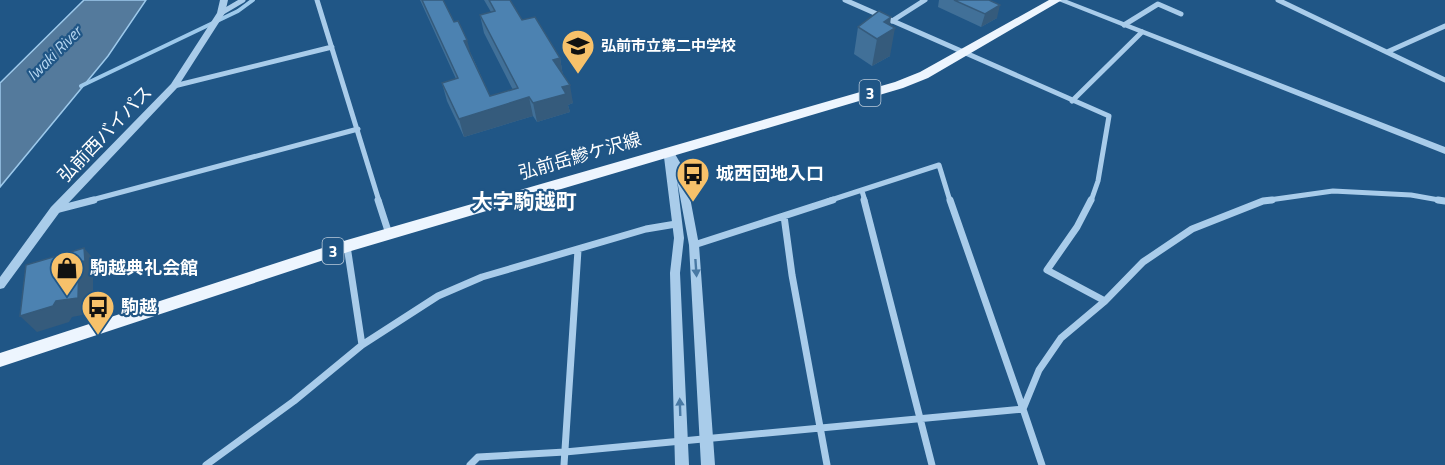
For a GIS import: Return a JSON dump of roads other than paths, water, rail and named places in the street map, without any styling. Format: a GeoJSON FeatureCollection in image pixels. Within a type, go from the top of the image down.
{"type":"FeatureCollection","features":[{"type":"Feature","properties":{"kind":"main road","name":"弘前岳鰺ケ沢線"},"geometry":{"type":"LineString","coordinates":[[0,360],[347,246],[899,85],[924,75],[1058,0]]}},
{"type":"Feature","properties":{"kind":"street","name":"弘前西バイパス"},"geometry":{"type":"LineString","coordinates":[[0,285],[55,210],[174,86],[221,13],[224,0]]}},
{"type":"Feature","properties":{"kind":"street"},"geometry":{"type":"LineString","coordinates":[[221,13],[243,0]]}},
{"type":"Feature","properties":{"kind":"street"},"geometry":{"type":"LineString","coordinates":[[317,0],[389,234]]}},
{"type":"Feature","properties":{"kind":"street"},"geometry":{"type":"LineString","coordinates":[[845,0],[1108,116],[1098,180],[1088,209],[1047,270],[1105,301]]}},
{"type":"Feature","properties":{"kind":"street"},"geometry":{"type":"LineString","coordinates":[[854,4],[860,0]]}},
{"type":"Feature","properties":{"kind":"street"},"geometry":{"type":"LineString","coordinates":[[892,21],[925,0]]}},
{"type":"Feature","properties":{"kind":"street"},"geometry":{"type":"LineString","coordinates":[[1058,0],[1445,151]]}},
{"type":"Feature","properties":{"kind":"street"},"geometry":{"type":"LineString","coordinates":[[1278,0],[1445,80]]}},
{"type":"Feature","properties":{"kind":"street"},"geometry":{"type":"LineString","coordinates":[[1124,25],[1158,4],[1181,14]]}},
{"type":"Feature","properties":{"kind":"street"},"geometry":{"type":"LineString","coordinates":[[1387,52],[1445,26]]}},
{"type":"Feature","properties":{"kind":"street"},"geometry":{"type":"LineString","coordinates":[[1072,101],[1142,32]]}},
{"type":"Feature","properties":{"kind":"street"},"geometry":{"type":"LineString","coordinates":[[174,86],[332,47]]}},
{"type":"Feature","properties":{"kind":"street"},"geometry":{"type":"LineString","coordinates":[[55,210],[358,129]]}},
{"type":"Feature","properties":{"kind":"street"},"geometry":{"type":"LineString","coordinates":[[669,151],[679,238],[675,273],[682,465]]}},
{"type":"Feature","properties":{"kind":"street"},"geometry":{"type":"LineString","coordinates":[[669,151],[680,171],[694,245],[708,465]]}},
{"type":"Feature","properties":{"kind":"street"},"geometry":{"type":"LineString","coordinates":[[694,245],[939,165],[960,233],[1042,465]]}},
{"type":"Feature","properties":{"kind":"street"},"geometry":{"type":"LineString","coordinates":[[862,190],[932,465]]}},
{"type":"Feature","properties":{"kind":"street"},"geometry":{"type":"LineString","coordinates":[[1023,408],[1039,370],[1061,338],[1105,301],[1143,262],[1192,229],[1263,201],[1333,191],[1411,195],[1445,201]]}},
{"type":"Feature","properties":{"kind":"street"},"geometry":{"type":"LineString","coordinates":[[784,216],[792,275],[827,465]]}},
{"type":"Feature","properties":{"kind":"street"},"geometry":{"type":"LineString","coordinates":[[206,465],[294,401],[363,345],[446,292],[482,277],[646,230],[676,224]]}},
{"type":"Feature","properties":{"kind":"street"},"geometry":{"type":"LineString","coordinates":[[347,246],[363,345]]}},
{"type":"Feature","properties":{"kind":"street"},"geometry":{"type":"LineString","coordinates":[[564,465],[578,250]]}},
{"type":"Feature","properties":{"kind":"street"},"geometry":{"type":"LineString","coordinates":[[470,465],[478,457],[565,452],[821,426],[920,420],[1023,408]]}},
{"type":"Feature","properties":{"kind":"water","name":"Iwaki River"},"geometry":{"type":"Polygon","coordinates":[[[84,0],[146,0],[108,56],[0,187],[0,83],[84,0]]]}},
{"type":"Feature","properties":{"kind":"waterway"},"geometry":{"type":"LineString","coordinates":[[81,86],[238,11],[253,0]]}},
{"type":"Feature","properties":{"kind":"place","name":"弘前市立第二中学校"},"geometry":{"type":"Point","coordinates":[578,75]}},
{"type":"Feature","properties":{"kind":"place","name":"城西団地入口"},"geometry":{"type":"Point","coordinates":[693,203]}},
{"type":"Feature","properties":{"kind":"place","name":"駒越典礼会館"},"geometry":{"type":"Point","coordinates":[67,297]}},
{"type":"Feature","properties":{"kind":"place","name":"駒越"},"geometry":{"type":"Point","coordinates":[98,336]}},
{"type":"Feature","properties":{"kind":"district","name":"大字駒越町"},"geometry":{"type":"Point","coordinates":[524,202]}}]}
